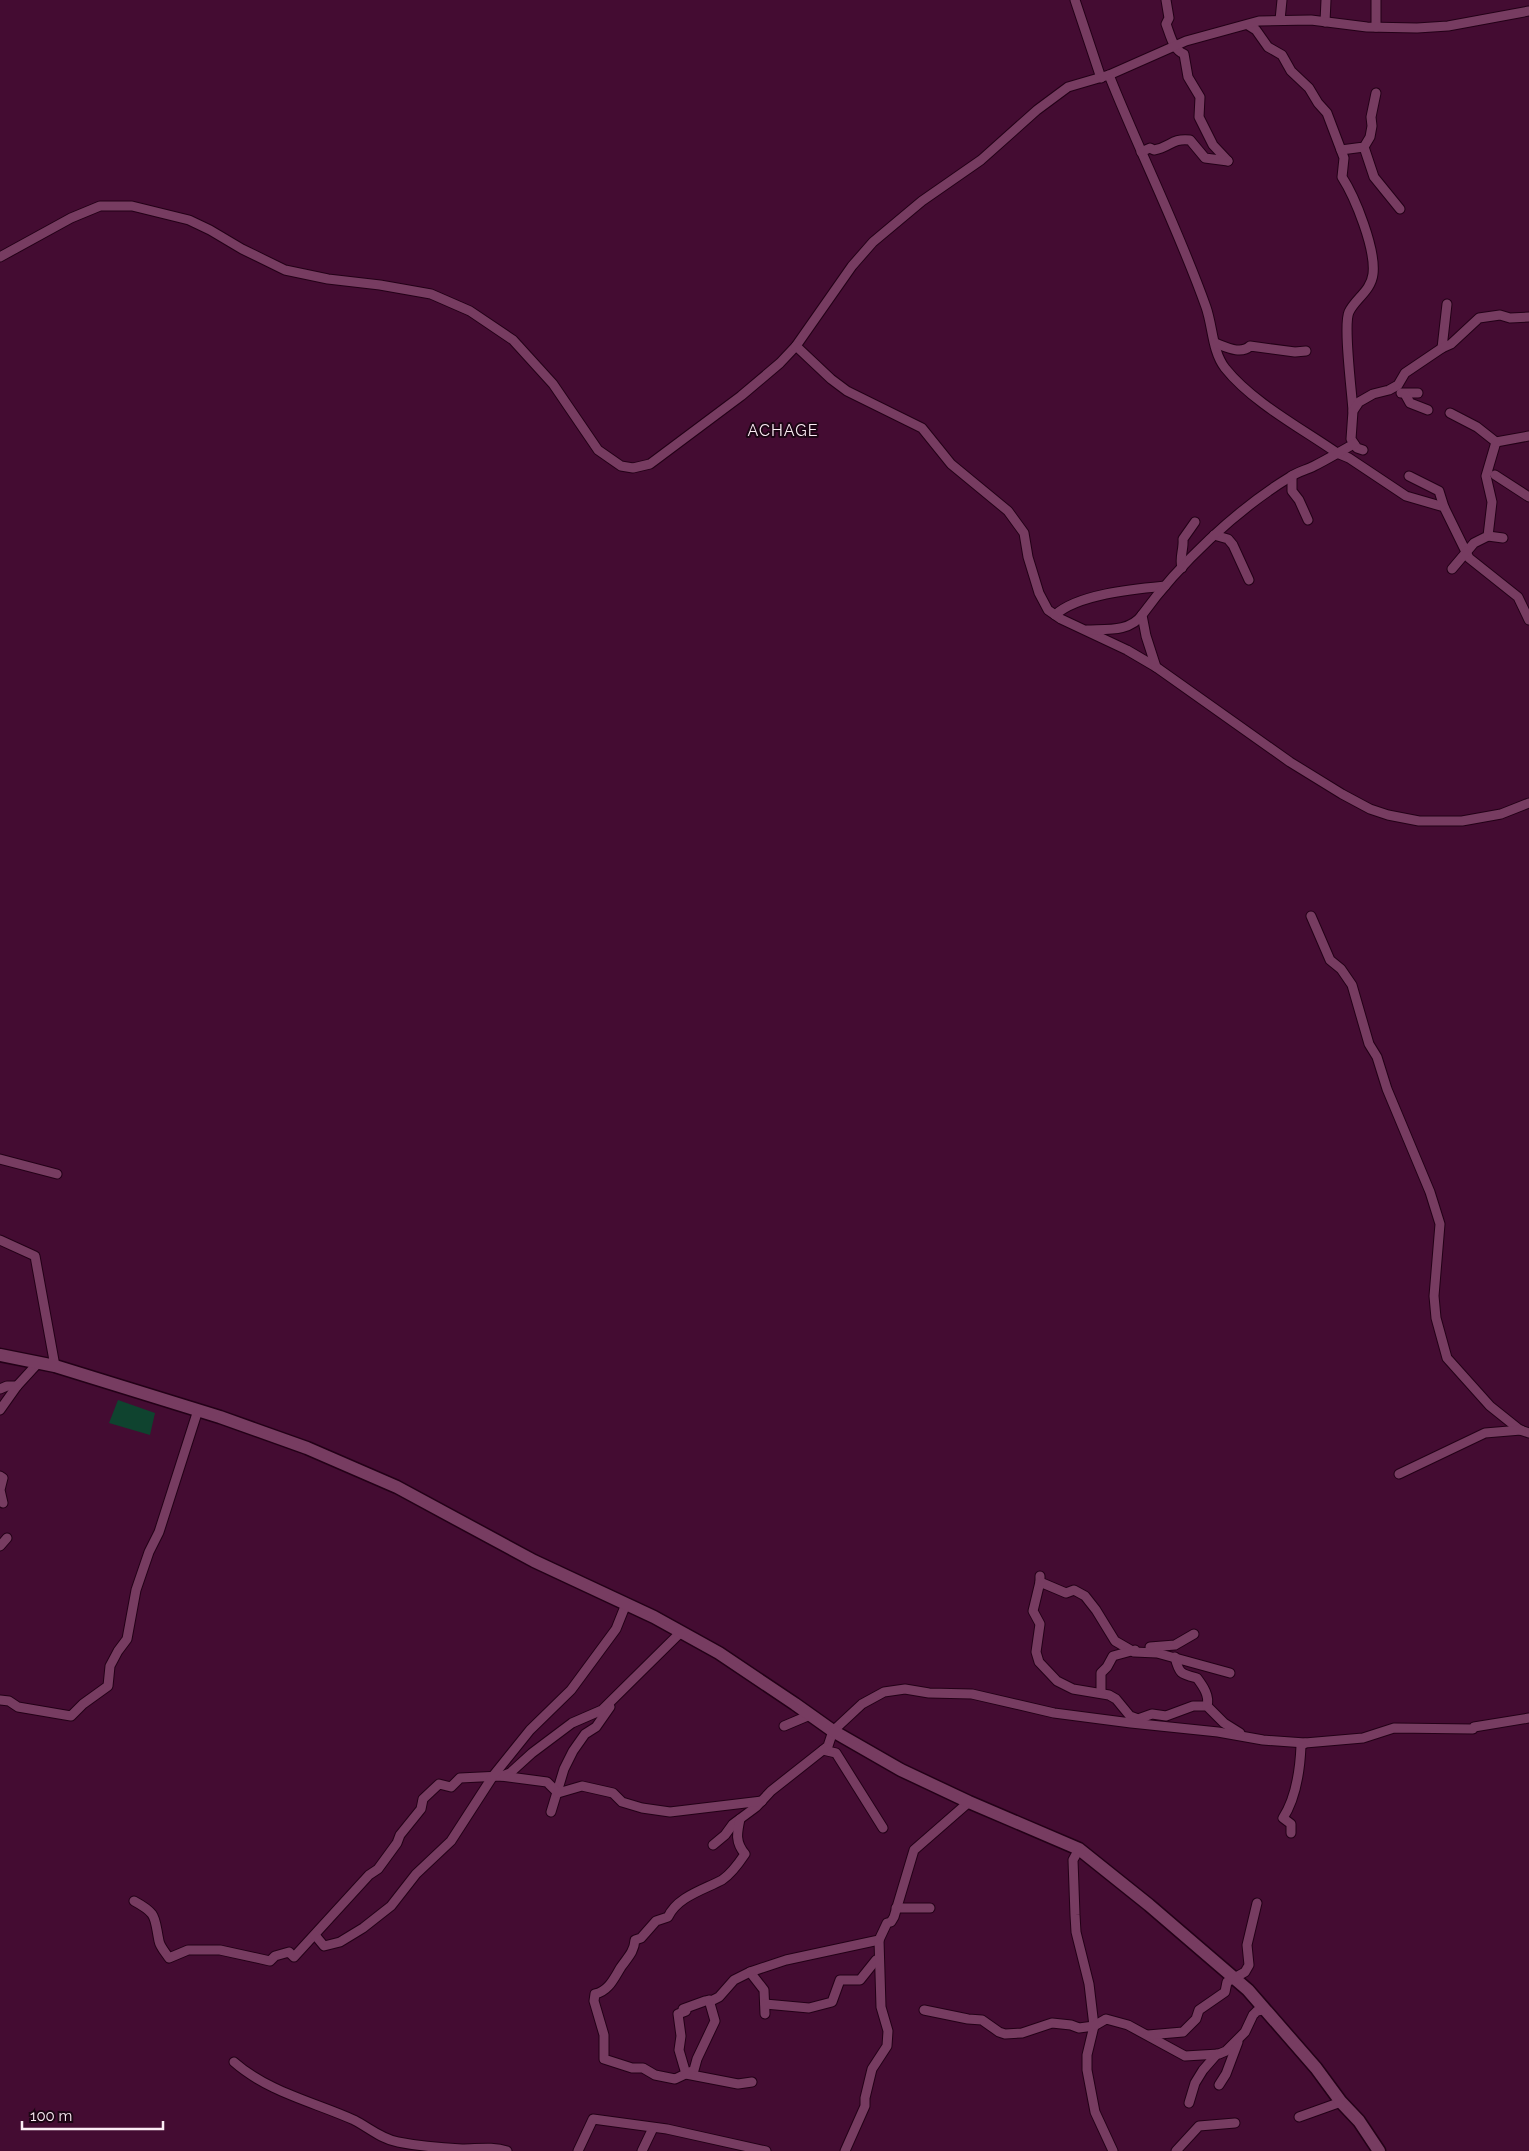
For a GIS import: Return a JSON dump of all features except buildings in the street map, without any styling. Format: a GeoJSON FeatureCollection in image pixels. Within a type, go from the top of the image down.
{"type":"FeatureCollection","features":[{"type":"Feature","properties":{"kind":"street"},"geometry":{"type":"LineString","coordinates":[[1075,0],[1105,76],[1141,152],[1206,308],[1218,358],[1226,370],[1272,408],[1337,453],[1349,458],[1406,496],[1440,506]]}},
{"type":"Feature","properties":{"kind":"street"},"geometry":{"type":"LineString","coordinates":[[1141,152],[1150,148],[1154,150],[1159,149],[1175,140],[1190,140],[1205,158],[1228,161],[1213,145],[1199,117],[1200,97],[1188,77],[1184,54],[1179,52],[1175,46],[1166,24],[1169,18],[1166,0]]}},
{"type":"Feature","properties":{"kind":"street"},"geometry":{"type":"LineString","coordinates":[[1280,20],[1282,0]]}},
{"type":"Feature","properties":{"kind":"street"},"geometry":{"type":"LineString","coordinates":[[1325,22],[1326,0]]}},
{"type":"Feature","properties":{"kind":"street"},"geometry":{"type":"LineString","coordinates":[[1376,0],[1376,27]]}},
{"type":"Feature","properties":{"kind":"street"},"geometry":{"type":"LineString","coordinates":[[0,257],[71,218],[100,206],[132,206],[189,220],[274,266],[291,272],[430,294],[470,311],[513,340],[553,384],[598,450],[621,466],[633,468],[650,464],[666,454],[780,363],[796,346],[833,290],[873,242],[922,201],[981,160],[1012,131],[1068,87],[1105,76],[1175,46],[1259,21],[1280,20],[1417,28],[1448,26],[1529,11]]}},
{"type":"Feature","properties":{"kind":"street"},"geometry":{"type":"LineString","coordinates":[[1248,25],[1256,30],[1268,47],[1282,56],[1291,71],[1309,88],[1318,103],[1328,113],[1344,158],[1342,177],[1351,191],[1371,249],[1373,274],[1365,293],[1349,312],[1348,332],[1353,411],[1351,439],[1357,448],[1363,450]]}},
{"type":"Feature","properties":{"kind":"street"},"geometry":{"type":"LineString","coordinates":[[1376,93],[1371,117],[1370,137],[1364,147],[1374,178],[1400,209]]}},
{"type":"Feature","properties":{"kind":"street"},"geometry":{"type":"LineString","coordinates":[[1341,150],[1364,147]]}},
{"type":"Feature","properties":{"kind":"street"},"geometry":{"type":"LineString","coordinates":[[1442,348],[1447,304]]}},
{"type":"Feature","properties":{"kind":"street"},"geometry":{"type":"LineString","coordinates":[[1353,411],[1359,402],[1373,394],[1389,390],[1398,385],[1405,373],[1451,344],[1479,318],[1500,315],[1510,318],[1529,317]]}},
{"type":"Feature","properties":{"kind":"street"},"geometry":{"type":"LineString","coordinates":[[1215,343],[1236,350],[1246,349],[1250,346],[1274,350],[1306,351]]}},
{"type":"Feature","properties":{"kind":"street"},"geometry":{"type":"LineString","coordinates":[[796,346],[831,379],[847,391],[922,428],[957,469],[987,492],[1016,520],[1024,533],[1028,556],[1039,593],[1048,610],[1156,667],[1290,762],[1342,794],[1370,809],[1388,815],[1418,820],[1462,821],[1501,814],[1529,803]]}},
{"type":"Feature","properties":{"kind":"street"},"geometry":{"type":"LineString","coordinates":[[1389,390],[1405,394],[1418,393]]}},
{"type":"Feature","properties":{"kind":"street"},"geometry":{"type":"LineString","coordinates":[[1405,394],[1410,403],[1428,410]]}},
{"type":"Feature","properties":{"kind":"street"},"geometry":{"type":"LineString","coordinates":[[1450,413],[1477,427],[1496,442],[1529,436]]}},
{"type":"Feature","properties":{"kind":"street"},"geometry":{"type":"LineString","coordinates":[[1488,536],[1492,502],[1486,476],[1496,442]]}},
{"type":"Feature","properties":{"kind":"street"},"geometry":{"type":"LineString","coordinates":[[1085,630],[1128,626],[1138,620],[1165,586],[1214,535],[1251,504],[1292,476],[1354,444]]}},
{"type":"Feature","properties":{"kind":"street"},"geometry":{"type":"LineString","coordinates":[[1495,475],[1529,497]]}},
{"type":"Feature","properties":{"kind":"street"},"geometry":{"type":"LineString","coordinates":[[1292,476],[1292,491],[1299,500],[1308,520]]}},
{"type":"Feature","properties":{"kind":"street"},"geometry":{"type":"LineString","coordinates":[[1409,476],[1431,486],[1431,493],[1469,558],[1518,597],[1529,620]]}},
{"type":"Feature","properties":{"kind":"street"},"geometry":{"type":"LineString","coordinates":[[1182,568],[1180,558],[1184,549],[1182,539],[1195,522]]}},
{"type":"Feature","properties":{"kind":"street"},"geometry":{"type":"LineString","coordinates":[[1214,535],[1234,544],[1249,580]]}},
{"type":"Feature","properties":{"kind":"street"},"geometry":{"type":"LineString","coordinates":[[1452,569],[1474,543],[1488,536],[1503,538]]}},
{"type":"Feature","properties":{"kind":"street"},"geometry":{"type":"LineString","coordinates":[[1055,614],[1063,608],[1097,596],[1127,589],[1165,586]]}},
{"type":"Feature","properties":{"kind":"street"},"geometry":{"type":"LineString","coordinates":[[1142,615],[1146,636],[1156,667]]}},
{"type":"Feature","properties":{"kind":"street"},"geometry":{"type":"LineString","coordinates":[[1311,916],[1330,960],[1341,969],[1352,985],[1369,1044],[1377,1057],[1387,1089],[1430,1192],[1440,1224],[1434,1296],[1436,1318],[1447,1358],[1490,1406],[1526,1431]]}},
{"type":"Feature","properties":{"kind":"street"},"geometry":{"type":"LineString","coordinates":[[0,1159],[57,1174]]}},
{"type":"Feature","properties":{"kind":"street"},"geometry":{"type":"LineString","coordinates":[[0,1240],[36,1256],[55,1366]]}},
{"type":"Feature","properties":{"kind":"street"},"geometry":{"type":"LineString","coordinates":[[0,1355],[55,1366],[198,1410],[306,1448],[396,1487],[492,1536],[534,1561],[654,1617],[719,1653],[833,1731],[902,1770],[969,1802],[1079,1849],[1149,1905],[1248,1990],[1263,2010],[1316,2068],[1341,2102],[1359,2121],[1379,2151]]}},
{"type":"Feature","properties":{"kind":"street"},"geometry":{"type":"LineString","coordinates":[[0,1410],[17,1386],[39,1362]]}},
{"type":"Feature","properties":{"kind":"street"},"geometry":{"type":"LineString","coordinates":[[0,1390],[7,1386],[17,1386]]}},
{"type":"Feature","properties":{"kind":"street"},"geometry":{"type":"LineString","coordinates":[[0,1700],[9,1701],[18,1707],[71,1716],[83,1704],[108,1686],[110,1666],[118,1651],[127,1640],[136,1590],[149,1552],[159,1532],[198,1410]]}},
{"type":"Feature","properties":{"kind":"street"},"geometry":{"type":"LineString","coordinates":[[1399,1474],[1485,1433],[1526,1431]]}},
{"type":"Feature","properties":{"kind":"street"},"geometry":{"type":"LineString","coordinates":[[0,1476],[3,1478],[0,1490],[3,1503]]}},
{"type":"Feature","properties":{"kind":"street"},"geometry":{"type":"LineString","coordinates":[[0,1546],[6,1538]]}},
{"type":"Feature","properties":{"kind":"street"},"geometry":{"type":"LineString","coordinates":[[1230,1673],[1150,1651],[1146,1653],[1132,1651],[1115,1641],[1085,1596],[1074,1590],[1066,1594],[1040,1579],[1033,1611],[1040,1624],[1037,1647],[1039,1662],[1058,1681],[1073,1689],[1109,1695],[1116,1699],[1130,1716],[1138,1720],[1152,1714],[1166,1716],[1193,1706],[1207,1706],[1224,1723],[1244,1735]]}},
{"type":"Feature","properties":{"kind":"street"},"geometry":{"type":"LineString","coordinates":[[315,1935],[324,1946],[340,1942],[363,1928],[391,1906],[416,1874],[451,1842],[530,1730],[571,1690],[616,1629],[626,1604]]}},
{"type":"Feature","properties":{"kind":"street"},"geometry":{"type":"LineString","coordinates":[[134,1901],[152,1912],[158,1926],[159,1943],[169,1958],[188,1950],[220,1950],[270,1961],[275,1956],[289,1952],[294,1957],[369,1875],[378,1869],[397,1843],[400,1835],[421,1809],[423,1799],[439,1784],[452,1787],[460,1778],[497,1776],[510,1773],[532,1753],[572,1723],[602,1710],[680,1632]]}},
{"type":"Feature","properties":{"kind":"street"},"geometry":{"type":"LineString","coordinates":[[1101,1693],[1101,1673],[1113,1656],[1147,1647],[1175,1646],[1194,1634]]}},
{"type":"Feature","properties":{"kind":"street"},"geometry":{"type":"LineString","coordinates":[[1175,1657],[1178,1670],[1182,1674],[1197,1678],[1204,1687],[1208,1700],[1207,1706]]}},
{"type":"Feature","properties":{"kind":"street"},"geometry":{"type":"LineString","coordinates":[[551,1812],[564,1769],[573,1751],[585,1734],[596,1727],[625,1687]]}},
{"type":"Feature","properties":{"kind":"street"},"geometry":{"type":"LineString","coordinates":[[713,1845],[725,1836],[733,1824],[762,1801],[771,1791],[828,1746],[833,1731],[862,1704],[884,1692],[905,1689],[929,1693],[972,1694],[1023,1708],[1090,1718],[1244,1735],[1263,1740],[1305,1743],[1363,1738],[1394,1728],[1473,1729],[1474,1727],[1504,1721],[1510,1723],[1529,1718]]}},
{"type":"Feature","properties":{"kind":"street"},"geometry":{"type":"LineString","coordinates":[[784,1726],[810,1714]]}},
{"type":"Feature","properties":{"kind":"street"},"geometry":{"type":"LineString","coordinates":[[1291,1833],[1291,1824],[1283,1818],[1288,1810],[1296,1785],[1301,1746],[1305,1743]]}},
{"type":"Feature","properties":{"kind":"street"},"geometry":{"type":"LineString","coordinates":[[823,1750],[836,1753],[883,1828]]}},
{"type":"Feature","properties":{"kind":"street"},"geometry":{"type":"LineString","coordinates":[[497,1776],[547,1782],[558,1793]]}},
{"type":"Feature","properties":{"kind":"street"},"geometry":{"type":"LineString","coordinates":[[558,1793],[582,1786],[614,1793],[622,1802],[642,1808],[670,1812],[762,1801]]}},
{"type":"Feature","properties":{"kind":"street"},"geometry":{"type":"LineString","coordinates":[[845,2151],[865,2106],[872,2069],[886,2046],[888,2031],[882,2007],[878,1940],[887,1923],[892,1922],[914,1850],[969,1802]]}},
{"type":"Feature","properties":{"kind":"street"},"geometry":{"type":"LineString","coordinates":[[710,2000],[715,2021],[697,2059],[694,2070],[675,2079],[655,2075],[643,2068],[632,2068],[604,2059],[604,2035],[594,2001],[594,1994],[599,1993],[616,1979],[618,1972],[631,1955],[635,1940],[641,1938],[656,1921],[668,1917],[672,1908],[680,1902],[723,1880],[733,1870],[745,1854],[739,1847],[736,1839],[740,1819]]}},
{"type":"Feature","properties":{"kind":"street"},"geometry":{"type":"LineString","coordinates":[[1079,1849],[1073,1860],[1073,1895],[1076,1932],[1089,1984],[1094,2026],[1087,2055],[1089,2087],[1095,2112],[1113,2151]]}},
{"type":"Feature","properties":{"kind":"street"},"geometry":{"type":"LineString","coordinates":[[1148,2035],[1183,2032],[1196,2019],[1199,2010],[1210,2005],[1225,1992],[1226,1982],[1245,1972],[1249,1965],[1247,1945],[1257,1902]]}},
{"type":"Feature","properties":{"kind":"street"},"geometry":{"type":"LineString","coordinates":[[896,1908],[930,1908]]}},
{"type":"Feature","properties":{"kind":"street"},"geometry":{"type":"LineString","coordinates":[[686,2074],[679,2050],[682,2036],[678,2014],[686,2011],[683,2009],[719,1997],[734,1980],[750,1972],[786,1960],[878,1940]]}},
{"type":"Feature","properties":{"kind":"street"},"geometry":{"type":"LineString","coordinates":[[765,2004],[809,2008],[832,2002],[840,1980],[860,1980],[876,1960]]}},
{"type":"Feature","properties":{"kind":"street"},"geometry":{"type":"LineString","coordinates":[[750,1972],[764,1990],[765,2014]]}},
{"type":"Feature","properties":{"kind":"street"},"geometry":{"type":"LineString","coordinates":[[1245,1972],[1248,1990]]}},
{"type":"Feature","properties":{"kind":"street"},"geometry":{"type":"LineString","coordinates":[[924,2010],[982,2020],[1005,2034],[1022,2033],[1052,2023],[1079,2028],[1094,2026],[1106,2019],[1148,2035],[1185,2056],[1217,2054],[1226,2051],[1245,2032],[1252,2015],[1257,2011],[1263,2010]]}},
{"type":"Feature","properties":{"kind":"street"},"geometry":{"type":"LineString","coordinates":[[1218,2085],[1226,2074],[1239,2039]]}},
{"type":"Feature","properties":{"kind":"street"},"geometry":{"type":"LineString","coordinates":[[1189,2103],[1203,2070],[1217,2054]]}},
{"type":"Feature","properties":{"kind":"street"},"geometry":{"type":"LineString","coordinates":[[234,2062],[275,2088],[355,2121],[371,2132],[396,2142],[460,2149],[497,2148],[507,2151]]}},
{"type":"Feature","properties":{"kind":"street"},"geometry":{"type":"LineString","coordinates":[[686,2074],[738,2084],[752,2082]]}},
{"type":"Feature","properties":{"kind":"street"},"geometry":{"type":"LineString","coordinates":[[1299,2117],[1341,2102]]}},
{"type":"Feature","properties":{"kind":"street"},"geometry":{"type":"LineString","coordinates":[[578,2151],[593,2119],[667,2129],[766,2151]]}},
{"type":"Feature","properties":{"kind":"street"},"geometry":{"type":"LineString","coordinates":[[1176,2151],[1199,2126],[1235,2123]]}},
{"type":"Feature","properties":{"kind":"street"},"geometry":{"type":"LineString","coordinates":[[642,2151],[653,2128]]}},
{"type":"Feature","properties":{"kind":"green space"},"geometry":{"type":"Polygon","coordinates":[[[118,1400],[155,1413],[150,1435],[109,1423],[118,1400]]]}},
{"type":"Feature","properties":{"kind":"district","name":"ACHAGE"},"geometry":{"type":"Point","coordinates":[783,430]}}]}
